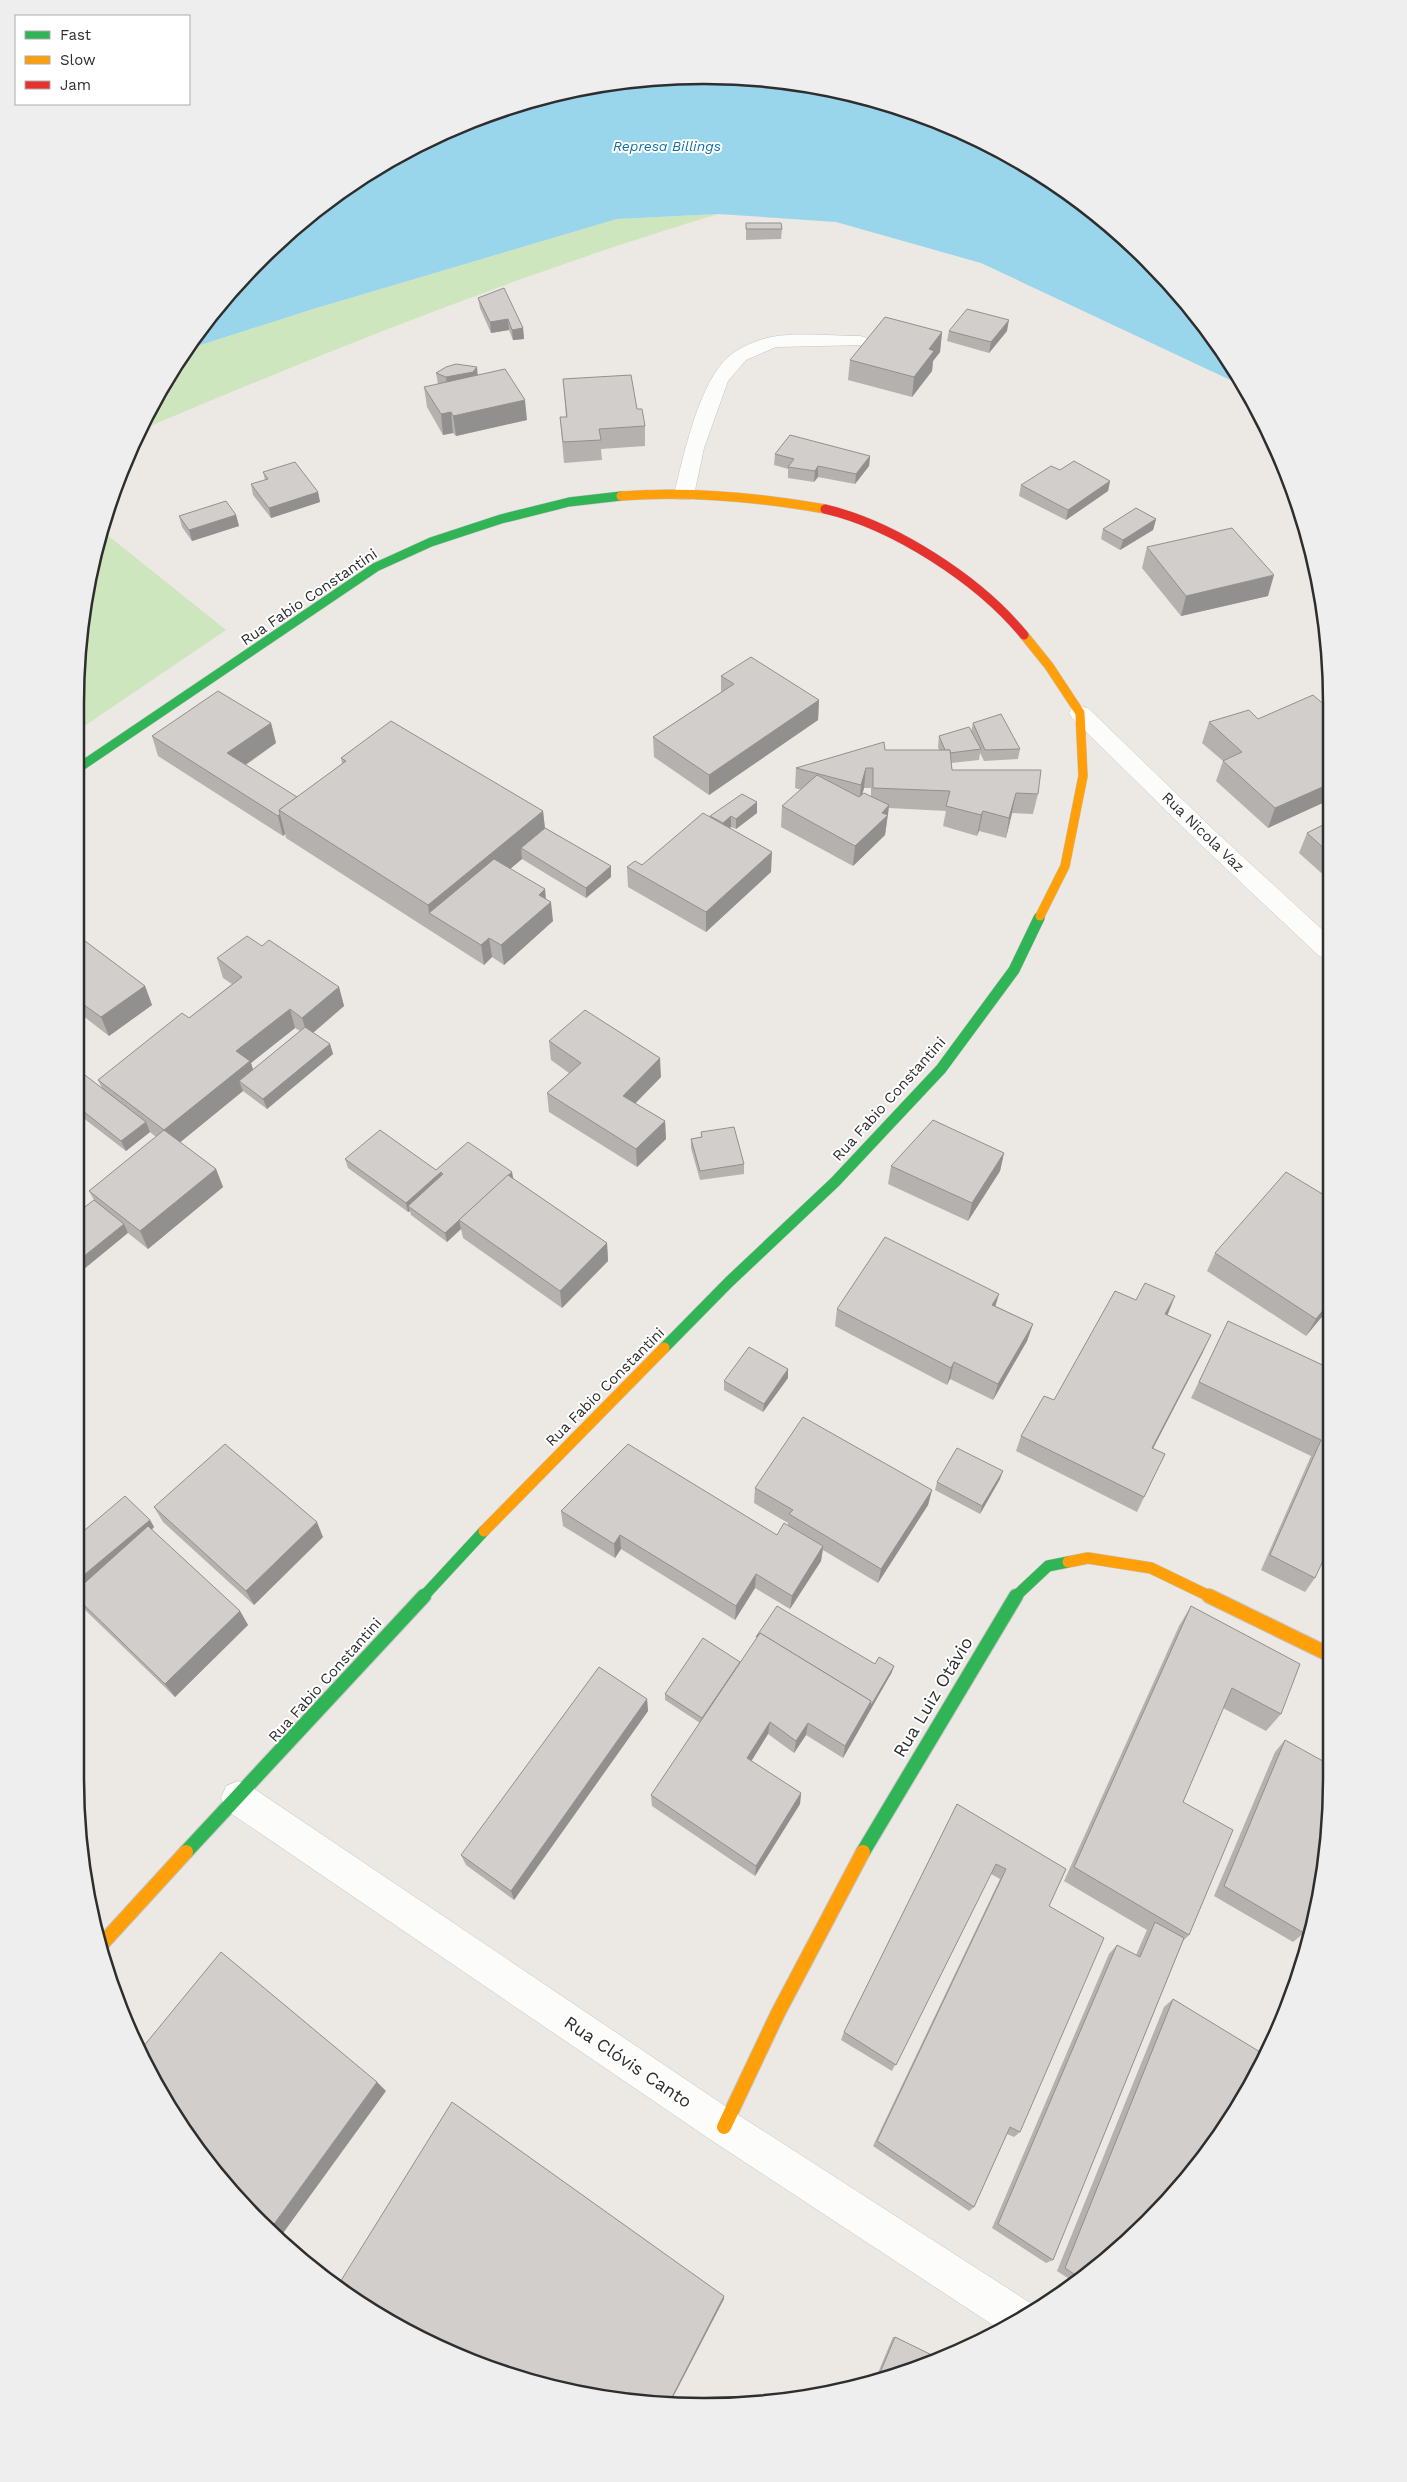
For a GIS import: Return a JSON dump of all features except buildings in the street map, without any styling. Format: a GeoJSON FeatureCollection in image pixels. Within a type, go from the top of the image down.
{"type":"FeatureCollection","features":[{"type":"Feature","properties":{"kind":"street"},"geometry":{"type":"LineString","coordinates":[[684,495],[695,448],[719,381],[730,364],[740,356],[773,342],[859,341]]}},
{"type":"Feature","properties":{"kind":"street","name":"Rua Fabio Constantini"},"geometry":{"type":"LineString","coordinates":[[84,764],[376,567],[431,542],[501,519],[569,502],[643,494],[780,500],[833,510],[887,529],[938,560],[995,607],[1021,632],[1049,666],[1080,713],[1083,776],[1065,866],[1014,970],[941,1069],[835,1182],[729,1282],[458,1557],[105,1940]]}},
{"type":"Feature","properties":{"kind":"street","name":"Rua Nicola Vaz"},"geometry":{"type":"LineString","coordinates":[[1080,713],[1207,837],[1323,945]]}},
{"type":"Feature","properties":{"kind":"street","name":"Rua Luiz Otávio"},"geometry":{"type":"LineString","coordinates":[[724,2127],[778,2013],[873,1833],[1012,1600],[1048,1566],[1088,1558],[1151,1568],[1323,1652]]}},
{"type":"Feature","properties":{"kind":"street","name":"Rua Clóvis Canto"},"geometry":{"type":"LineString","coordinates":[[238,1798],[724,2127],[1013,2315]]}},
{"type":"Feature","properties":{"kind":"green space"},"geometry":{"type":"Polygon","coordinates":[[[718,214],[572,261],[500,287],[356,341],[149,426],[167,394],[197,346],[310,310],[617,219],[718,214]]]}},
{"type":"Feature","properties":{"kind":"green space"},"geometry":{"type":"Polygon","coordinates":[[[107,535],[226,630],[84,726],[85,663],[89,623],[107,535]]]}},
{"type":"Feature","properties":{"kind":"water","name":"Represa Billings"},"geometry":{"type":"Polygon","coordinates":[[[663,85],[744,85],[824,96],[864,105],[903,117],[941,131],[978,148],[1048,188],[1081,212],[1142,265],[1195,326],[1232,381],[981,263],[836,222],[718,214],[617,219],[310,310],[197,346],[212,326],[265,265],[295,238],[359,188],[429,148],[466,131],[504,117],[543,105],[583,96],[663,85]]]}},
{"type":"Feature","properties":{"kind":"traffic: fast"},"geometry":{"type":"LineString","coordinates":[[84,764],[376,567],[431,542],[501,519],[569,502],[621,496]]}},
{"type":"Feature","properties":{"kind":"traffic: fast"},"geometry":{"type":"LineString","coordinates":[[664,1348],[729,1282],[835,1182],[941,1069],[1014,970],[1040,916]]}},
{"type":"Feature","properties":{"kind":"traffic: fast"},"geometry":{"type":"LineString","coordinates":[[186,1852],[484,1531]]}},
{"type":"Feature","properties":{"kind":"traffic: fast"},"geometry":{"type":"LineString","coordinates":[[863,1852],[1012,1600],[1048,1566],[1068,1562]]}},
{"type":"Feature","properties":{"kind":"traffic: slow"},"geometry":{"type":"LineString","coordinates":[[621,496],[672,493],[723,495],[775,500],[825,509]]}},
{"type":"Feature","properties":{"kind":"traffic: slow"},"geometry":{"type":"LineString","coordinates":[[1024,635],[1049,666],[1080,713],[1083,776],[1065,866],[1040,916]]}},
{"type":"Feature","properties":{"kind":"traffic: slow"},"geometry":{"type":"LineString","coordinates":[[484,1531],[664,1348]]}},
{"type":"Feature","properties":{"kind":"traffic: slow"},"geometry":{"type":"LineString","coordinates":[[1068,1562],[1088,1558],[1151,1568],[1323,1652]]}},
{"type":"Feature","properties":{"kind":"traffic: slow"},"geometry":{"type":"LineString","coordinates":[[105,1940],[186,1852]]}},
{"type":"Feature","properties":{"kind":"traffic: slow"},"geometry":{"type":"LineString","coordinates":[[724,2127],[778,2013],[863,1852]]}},
{"type":"Feature","properties":{"kind":"traffic: jam"},"geometry":{"type":"LineString","coordinates":[[825,509],[867,521],[924,552],[976,590],[1007,617],[1024,635]]}}]}
